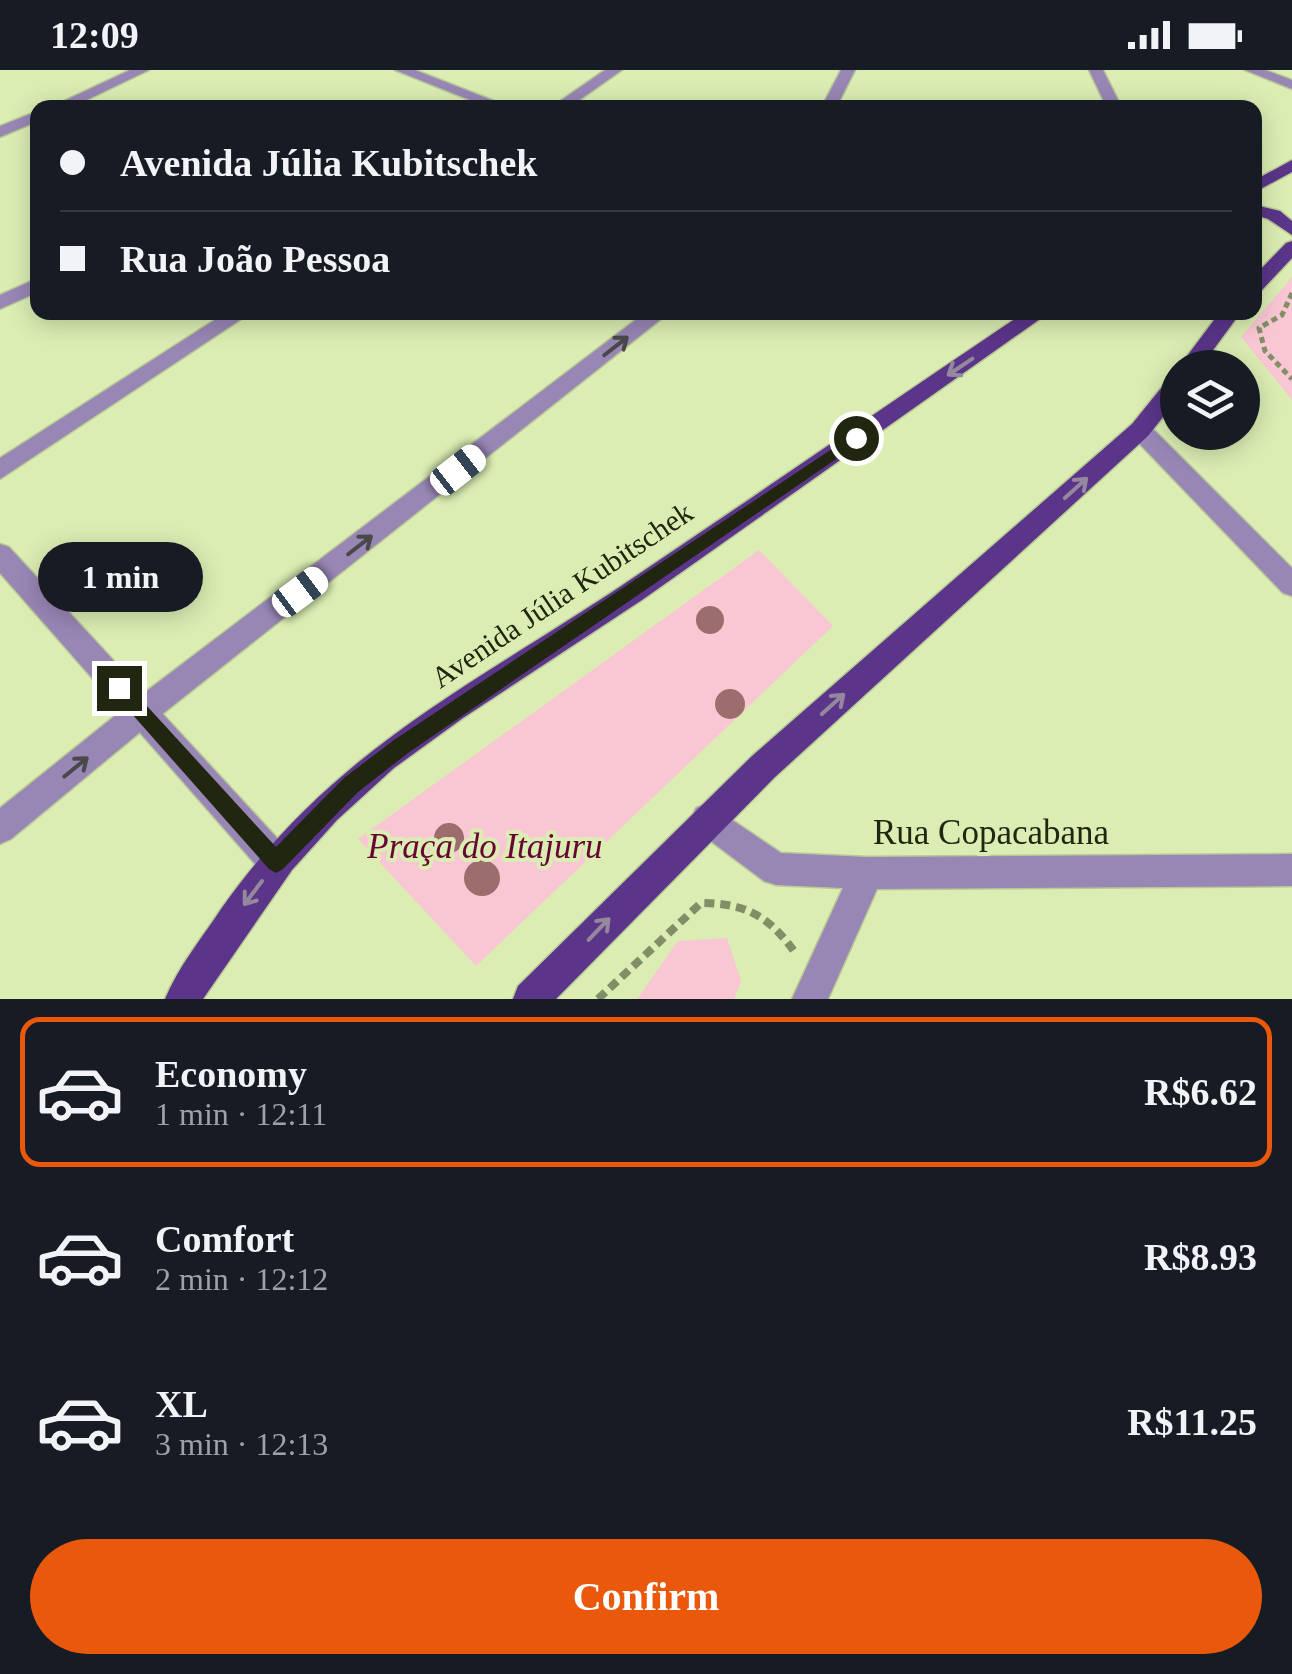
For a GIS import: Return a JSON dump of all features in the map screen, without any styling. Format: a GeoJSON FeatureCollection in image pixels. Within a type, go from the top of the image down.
{"type":"FeatureCollection","features":[{"type":"Feature","properties":{"kind":"main road"},"geometry":{"type":"LineString","coordinates":[[1262,183],[1292,165]]}},
{"type":"Feature","properties":{"kind":"main road"},"geometry":{"type":"LineString","coordinates":[[1262,212],[1274,215],[1292,230]]}},
{"type":"Feature","properties":{"kind":"main road"},"geometry":{"type":"LineString","coordinates":[[1262,279],[1292,247]]}},
{"type":"Feature","properties":{"kind":"main road","name":"Avenida Júlia Kubitschek"},"geometry":{"type":"LineString","coordinates":[[183,999],[223,933],[276,862],[351,785],[401,747],[1028,320]]}},
{"type":"Feature","properties":{"kind":"main road"},"geometry":{"type":"LineString","coordinates":[[1202,350],[1225,320]]}},
{"type":"Feature","properties":{"kind":"main road"},"geometry":{"type":"LineString","coordinates":[[531,999],[707,819],[1140,430],[1160,405]]}},
{"type":"Feature","properties":{"kind":"street"},"geometry":{"type":"LineString","coordinates":[[74,100],[142,70]]}},
{"type":"Feature","properties":{"kind":"street"},"geometry":{"type":"LineString","coordinates":[[402,70],[483,100]]}},
{"type":"Feature","properties":{"kind":"street"},"geometry":{"type":"LineString","coordinates":[[569,100],[615,70]]}},
{"type":"Feature","properties":{"kind":"street"},"geometry":{"type":"LineString","coordinates":[[832,100],[848,70]]}},
{"type":"Feature","properties":{"kind":"street"},"geometry":{"type":"LineString","coordinates":[[1096,70],[1111,100]]}},
{"type":"Feature","properties":{"kind":"street"},"geometry":{"type":"LineString","coordinates":[[1252,70],[1292,85]]}},
{"type":"Feature","properties":{"kind":"street"},"geometry":{"type":"LineString","coordinates":[[0,132],[30,119]]}},
{"type":"Feature","properties":{"kind":"street"},"geometry":{"type":"LineString","coordinates":[[0,303],[30,288]]}},
{"type":"Feature","properties":{"kind":"street"},"geometry":{"type":"LineString","coordinates":[[0,470],[230,320]]}},
{"type":"Feature","properties":{"kind":"street"},"geometry":{"type":"LineString","coordinates":[[0,828],[141,713],[650,320]]}},
{"type":"Feature","properties":{"kind":"street"},"geometry":{"type":"LineString","coordinates":[[1140,430],[1292,585]]}},
{"type":"Feature","properties":{"kind":"street"},"geometry":{"type":"LineString","coordinates":[[0,555],[276,862]]}},
{"type":"Feature","properties":{"kind":"street","name":"Rua Copacabana"},"geometry":{"type":"LineString","coordinates":[[707,819],[776,869],[868,873],[1292,870]]}},
{"type":"Feature","properties":{"kind":"street"},"geometry":{"type":"LineString","coordinates":[[813,992],[868,873]]}},
{"type":"Feature","properties":{"kind":"path"},"geometry":{"type":"LineString","coordinates":[[1292,294],[1282,314],[1259,328],[1266,354],[1292,379]]}},
{"type":"Feature","properties":{"kind":"path"},"geometry":{"type":"LineString","coordinates":[[598,999],[701,903],[739,902],[770,918],[813,992]]}},
{"type":"Feature","properties":{"kind":"green space"},"geometry":{"type":"Polygon","coordinates":[[[1292,277],[1292,400],[1260,360],[1260,350],[1252,350],[1241,337],[1255,320],[1262,320],[1262,312],[1292,277]]]}},
{"type":"Feature","properties":{"kind":"green space","name":"Praça do Itajuru"},"geometry":{"type":"Polygon","coordinates":[[[759,550],[833,626],[476,966],[358,839],[759,550]]]}},
{"type":"Feature","properties":{"kind":"green space"},"geometry":{"type":"Polygon","coordinates":[[[727,938],[741,981],[734,999],[637,999],[678,941],[727,938]]]}},
{"type":"Feature","properties":{"kind":"route"},"geometry":{"type":"LineString","coordinates":[[119,688],[276,862],[351,785],[401,747],[856,438]]}}]}
